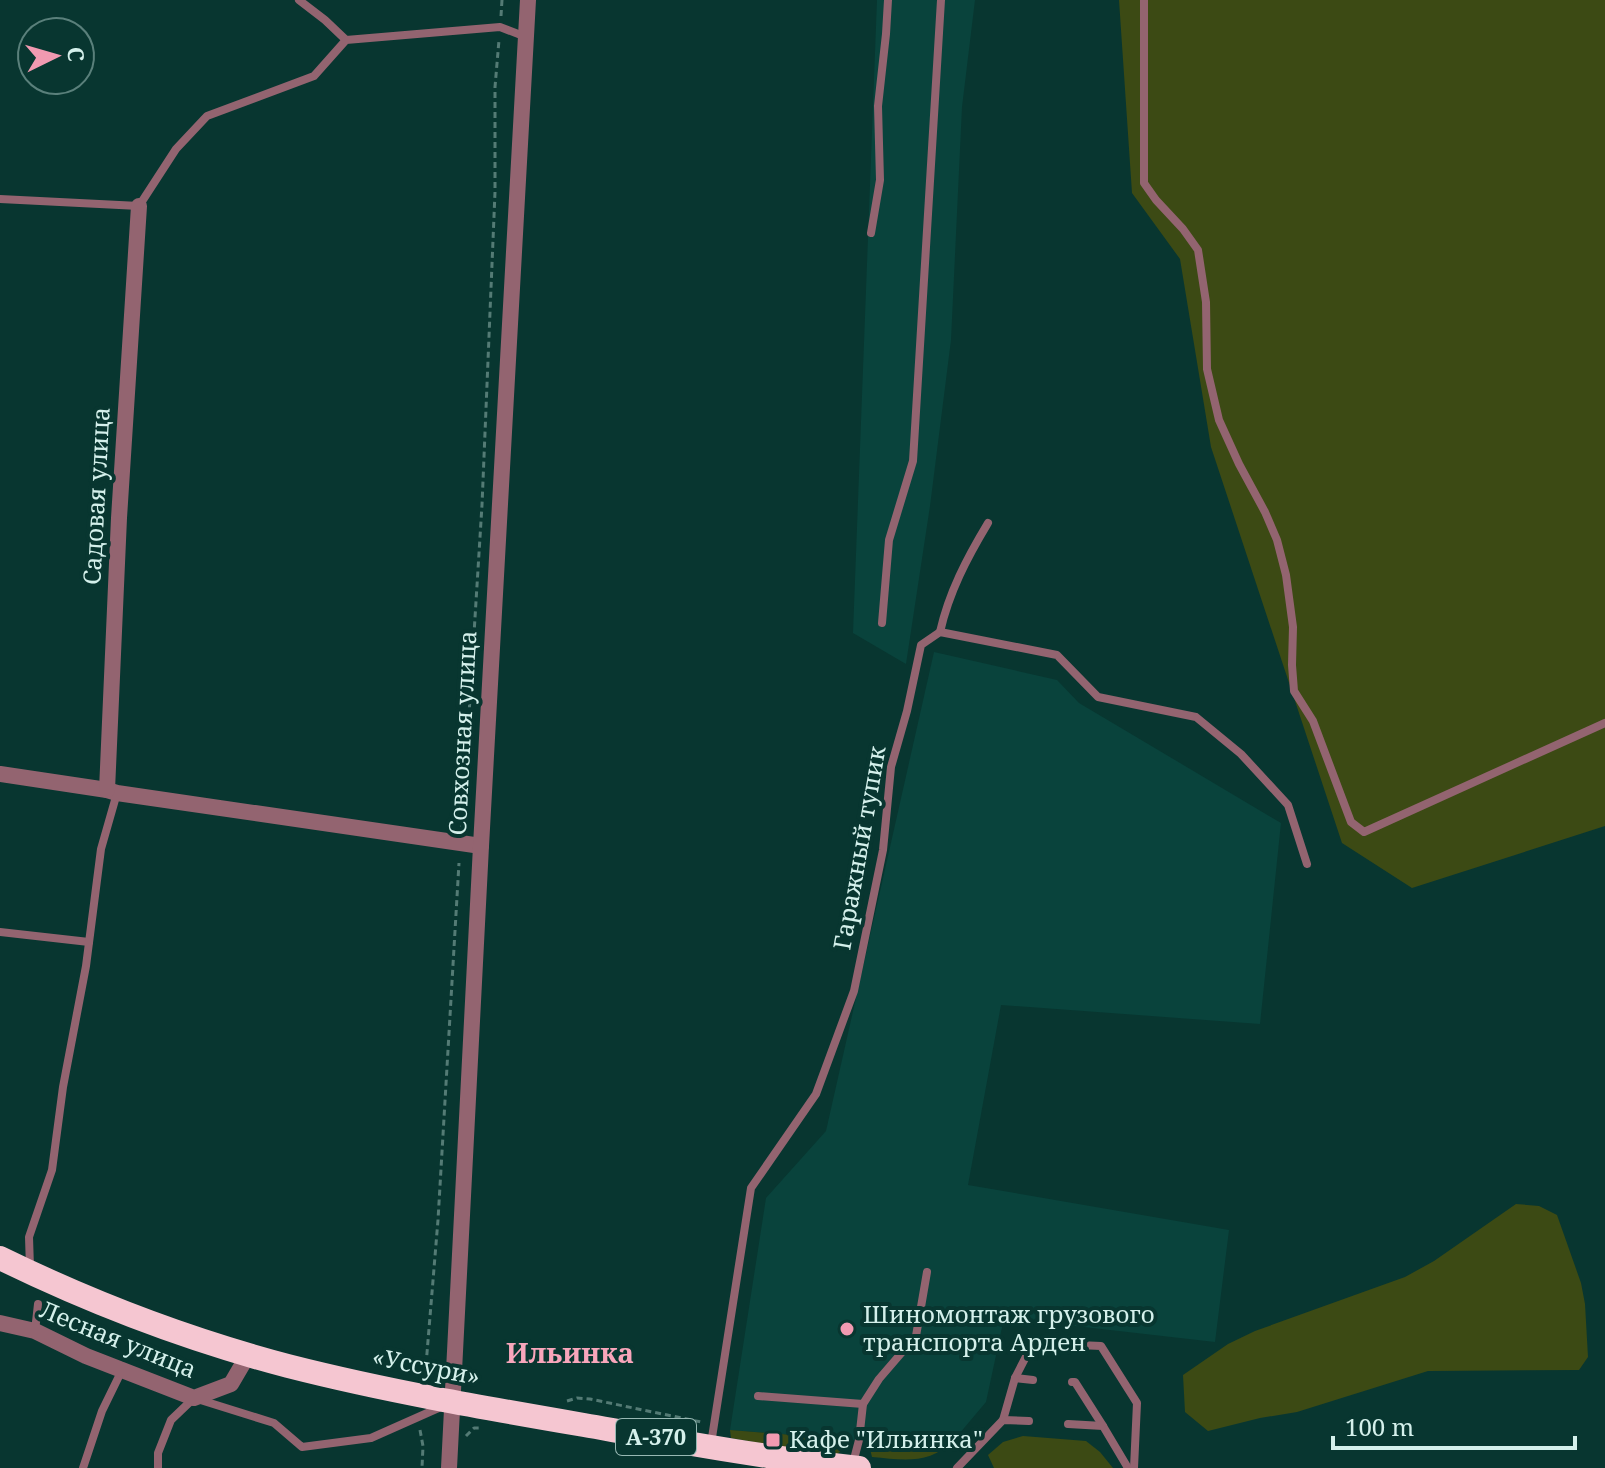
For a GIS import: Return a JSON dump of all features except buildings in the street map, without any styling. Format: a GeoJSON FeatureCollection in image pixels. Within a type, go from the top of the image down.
{"type":"FeatureCollection","features":[{"type":"Feature","properties":{"kind":"highway","name":"«Уссури»"},"geometry":{"type":"LineString","coordinates":[[0,1258],[150,1323],[248,1355],[345,1379],[454,1402],[710,1447],[743,1456],[859,1468]]}},
{"type":"Feature","properties":{"kind":"street","name":"Совхозная улица"},"geometry":{"type":"LineString","coordinates":[[449,1468],[528,0]]}},
{"type":"Feature","properties":{"kind":"street","name":"Садовая улица"},"geometry":{"type":"LineString","coordinates":[[112,792],[119,518],[139,206]]}},
{"type":"Feature","properties":{"kind":"street"},"geometry":{"type":"LineString","coordinates":[[0,774],[481,846]]}},
{"type":"Feature","properties":{"kind":"street","name":"Лесная улица"},"geometry":{"type":"LineString","coordinates":[[0,1323],[35,1331],[86,1356],[194,1398],[231,1384],[248,1355]]}},
{"type":"Feature","properties":{"kind":"lane"},"geometry":{"type":"LineString","coordinates":[[299,0],[346,40]]}},
{"type":"Feature","properties":{"kind":"lane"},"geometry":{"type":"LineString","coordinates":[[871,233],[880,180],[878,106],[888,0]]}},
{"type":"Feature","properties":{"kind":"lane"},"geometry":{"type":"LineString","coordinates":[[882,623],[889,540],[913,461],[941,0]]}},
{"type":"Feature","properties":{"kind":"lane"},"geometry":{"type":"LineString","coordinates":[[1144,0],[1144,183],[1198,250],[1206,302],[1207,369],[1219,420],[1277,540],[1286,575],[1293,627],[1294,691],[1313,721],[1351,822],[1364,832],[1605,723]]}},
{"type":"Feature","properties":{"kind":"lane"},"geometry":{"type":"LineString","coordinates":[[0,199],[139,206],[176,149],[207,116],[314,76],[346,40],[500,27],[526,37]]}},
{"type":"Feature","properties":{"kind":"lane"},"geometry":{"type":"LineString","coordinates":[[988,523],[966,560],[946,606],[940,632],[1057,655],[1098,697],[1196,717],[1241,754],[1288,805],[1307,864]]}},
{"type":"Feature","properties":{"kind":"lane","name":"Гаражный тупик"},"geometry":{"type":"LineString","coordinates":[[710,1447],[751,1188],[816,1094],[854,991],[883,850],[891,767],[921,645],[940,632]]}},
{"type":"Feature","properties":{"kind":"lane"},"geometry":{"type":"LineString","coordinates":[[30,1273],[29,1237],[52,1170],[112,792]]}},
{"type":"Feature","properties":{"kind":"lane"},"geometry":{"type":"LineString","coordinates":[[0,932],[89,942]]}},
{"type":"Feature","properties":{"kind":"lane"},"geometry":{"type":"LineString","coordinates":[[851,1467],[859,1440],[863,1404],[879,1379],[916,1336],[927,1272]]}},
{"type":"Feature","properties":{"kind":"lane"},"geometry":{"type":"LineString","coordinates":[[35,1331],[38,1304]]}},
{"type":"Feature","properties":{"kind":"lane"},"geometry":{"type":"LineString","coordinates":[[957,1468],[1003,1420],[1015,1378],[1033,1343],[1101,1346],[1137,1403],[1131,1468]]}},
{"type":"Feature","properties":{"kind":"lane"},"geometry":{"type":"LineString","coordinates":[[83,1468],[102,1411],[122,1370]]}},
{"type":"Feature","properties":{"kind":"lane"},"geometry":{"type":"LineString","coordinates":[[1015,1378],[1033,1380]]}},
{"type":"Feature","properties":{"kind":"lane"},"geometry":{"type":"LineString","coordinates":[[1072,1382],[1075,1382],[1131,1468]]}},
{"type":"Feature","properties":{"kind":"lane"},"geometry":{"type":"LineString","coordinates":[[758,1396],[863,1404]]}},
{"type":"Feature","properties":{"kind":"lane"},"geometry":{"type":"LineString","coordinates":[[158,1468],[158,1453],[171,1420],[194,1398],[274,1423],[302,1447],[371,1438],[454,1402]]}},
{"type":"Feature","properties":{"kind":"lane"},"geometry":{"type":"LineString","coordinates":[[1003,1420],[1029,1421]]}},
{"type":"Feature","properties":{"kind":"lane"},"geometry":{"type":"LineString","coordinates":[[1068,1424],[1103,1426]]}},
{"type":"Feature","properties":{"kind":"path"},"geometry":{"type":"LineString","coordinates":[[462,832],[482,505],[495,192],[495,87],[500,27]]}},
{"type":"Feature","properties":{"kind":"path"},"geometry":{"type":"LineString","coordinates":[[426,1365],[438,1220],[459,863]]}},
{"type":"Feature","properties":{"kind":"path"},"geometry":{"type":"LineString","coordinates":[[419,1426],[423,1446],[422,1468]]}},
{"type":"Feature","properties":{"kind":"path"},"geometry":{"type":"LineString","coordinates":[[463,1439],[474,1428],[482,1428]]}},
{"type":"Feature","properties":{"kind":"shaded area"},"geometry":{"type":"Polygon","coordinates":[[[877,0],[975,0],[962,107],[951,340],[906,664],[853,633],[877,0]]]}},
{"type":"Feature","properties":{"kind":"shaded area"},"geometry":{"type":"Polygon","coordinates":[[[934,652],[1057,680],[1079,703],[1281,823],[1260,1024],[1001,1005],[968,1185],[1229,1230],[1215,1342],[1004,1318],[986,1402],[954,1440],[880,1433],[868,1441],[730,1430],[766,1198],[826,1131],[934,652]]]}},
{"type":"Feature","properties":{"kind":"green space"},"geometry":{"type":"Polygon","coordinates":[[[1119,0],[1605,0],[1605,826],[1412,888],[1342,843],[1211,447],[1180,259],[1132,193],[1119,0]]]}},
{"type":"Feature","properties":{"kind":"green space"},"geometry":{"type":"Polygon","coordinates":[[[1516,1204],[1539,1206],[1557,1215],[1581,1283],[1585,1304],[1588,1357],[1579,1370],[1428,1371],[1297,1412],[1208,1431],[1185,1412],[1183,1375],[1228,1344],[1255,1331],[1405,1277],[1434,1261],[1516,1204]]]}},
{"type":"Feature","properties":{"kind":"green space"},"geometry":{"type":"Polygon","coordinates":[[[730,1430],[853,1440],[835,1456],[731,1438],[730,1430]]]}},
{"type":"Feature","properties":{"kind":"green space"},"geometry":{"type":"Polygon","coordinates":[[[880,1433],[954,1440],[926,1457],[905,1460],[872,1457],[868,1441],[880,1433]]]}},
{"type":"Feature","properties":{"kind":"green space"},"geometry":{"type":"Polygon","coordinates":[[[1023,1436],[1086,1441],[1113,1468],[994,1468],[988,1455],[1003,1442],[1023,1436]]]}},
{"type":"Feature","properties":{"kind":"place","name":"Шиномонтаж грузового транспорта Арден"},"geometry":{"type":"Point","coordinates":[847,1329]}},
{"type":"Feature","properties":{"kind":"place","name":"Кафе \"Ильинка\""},"geometry":{"type":"Point","coordinates":[773,1440]}},
{"type":"Feature","properties":{"kind":"district","name":"Ильинка"},"geometry":{"type":"Point","coordinates":[570,1353]}}]}
